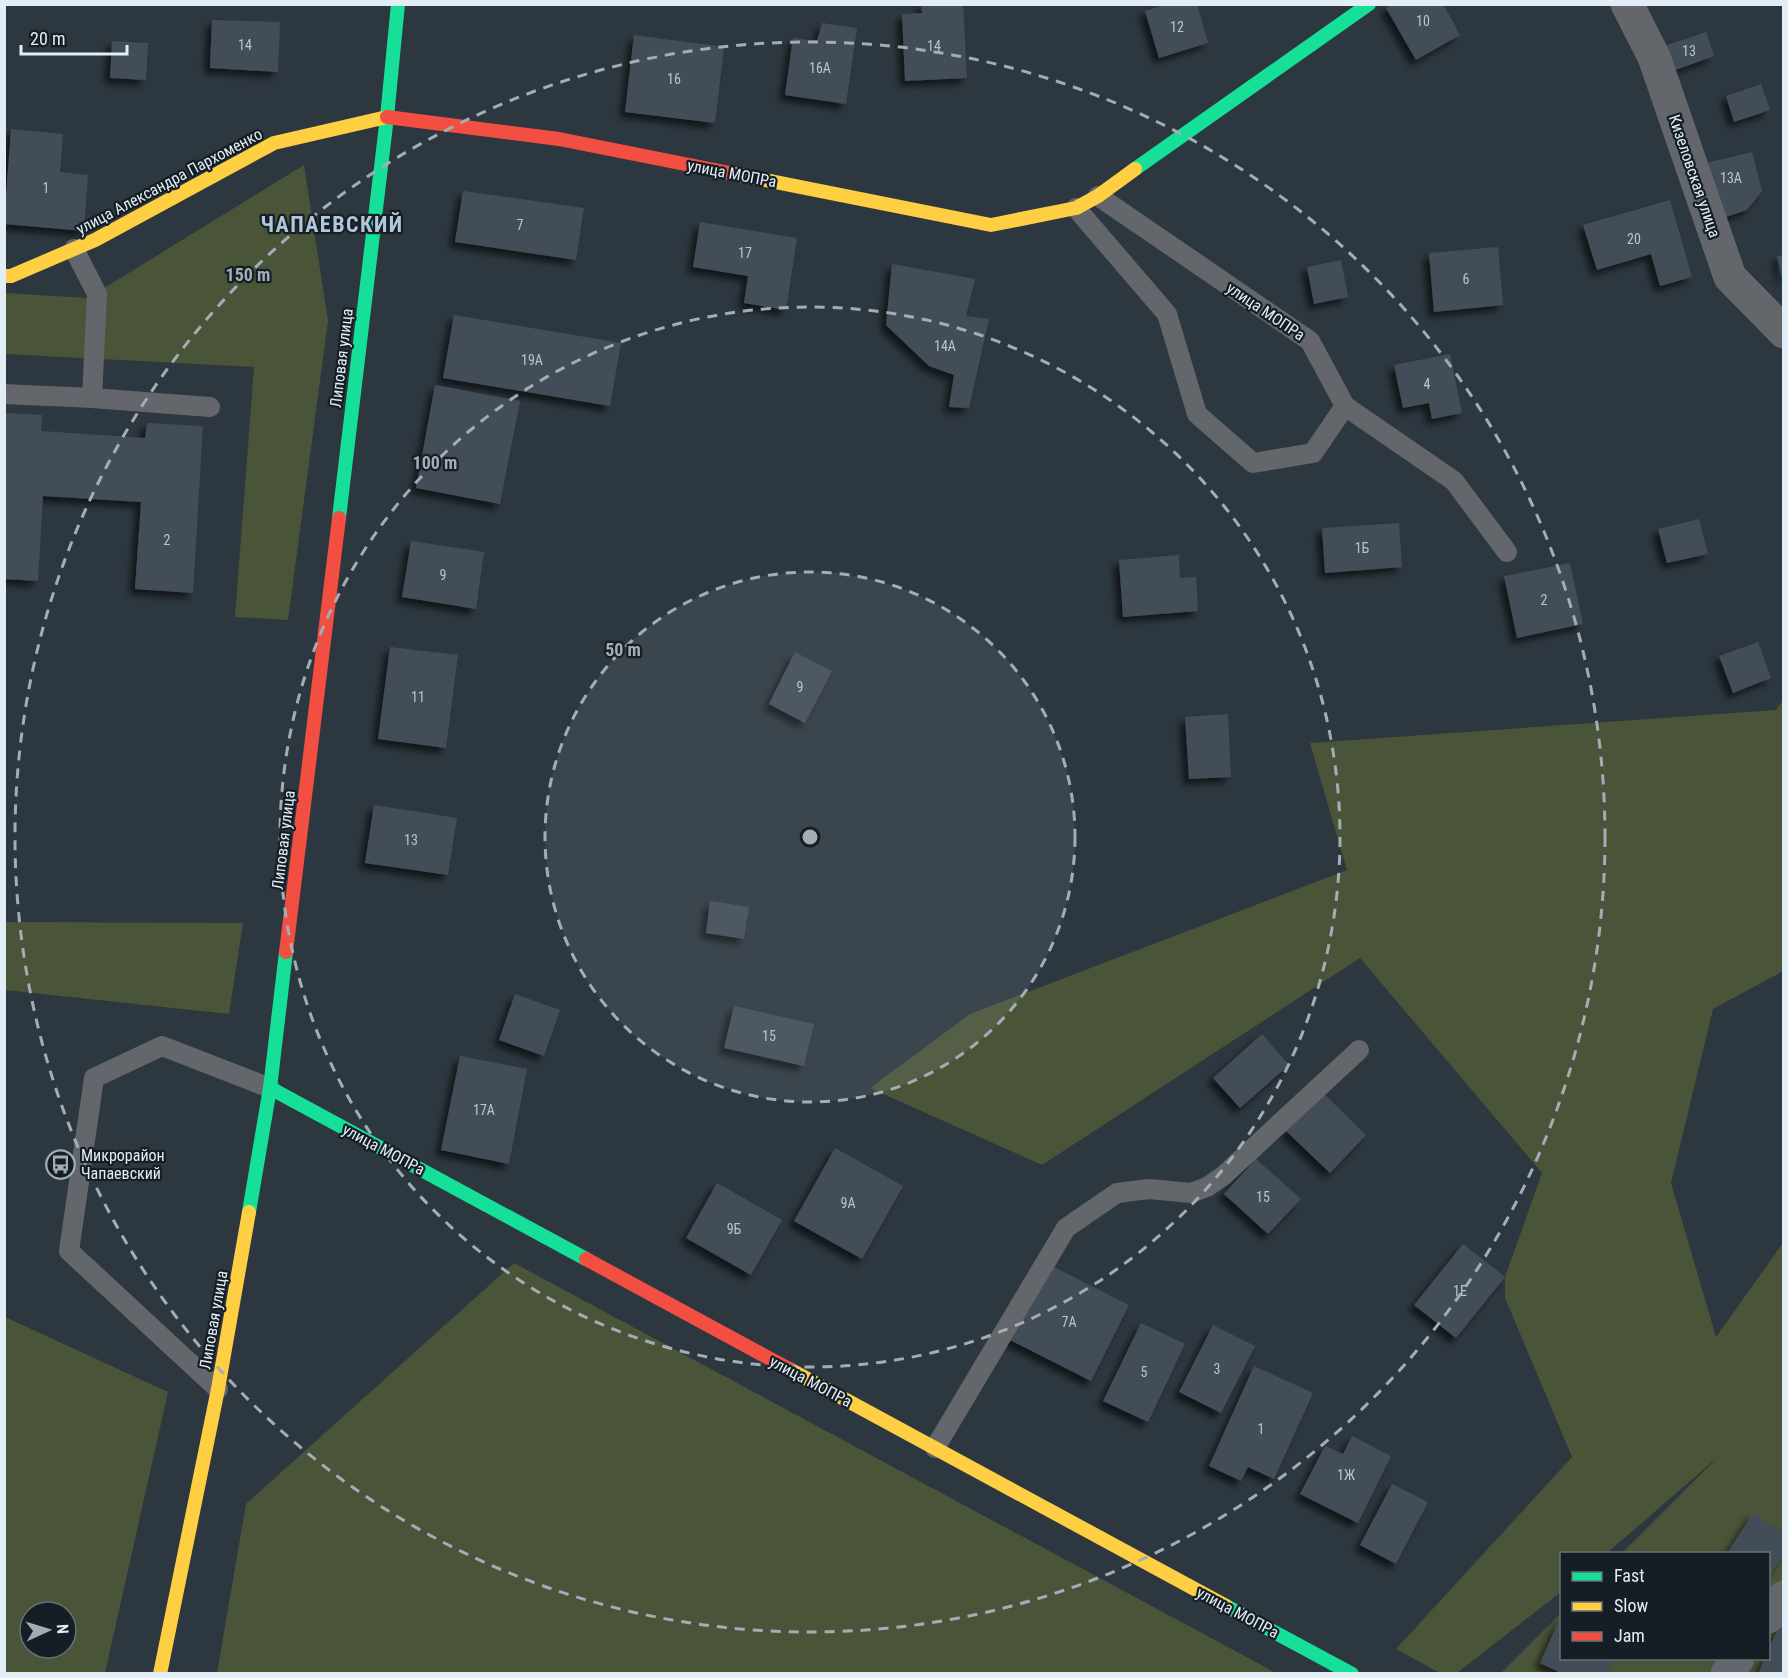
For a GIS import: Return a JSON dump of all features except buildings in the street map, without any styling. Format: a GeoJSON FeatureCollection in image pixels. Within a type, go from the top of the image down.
{"type":"FeatureCollection","features":[{"type":"Feature","properties":{"kind":"street","name":"Липовая улица"},"geometry":{"type":"LineString","coordinates":[[160,1674],[218,1389],[270,1088],[387,117],[398,4]]}},
{"type":"Feature","properties":{"kind":"street","name":"улица МОПРа"},"geometry":{"type":"LineString","coordinates":[[387,117],[559,139],[991,225],[1076,208],[1098,196],[1369,4]]}},
{"type":"Feature","properties":{"kind":"street","name":"Кизеловская улица"},"geometry":{"type":"LineString","coordinates":[[1627,4],[1654,57],[1730,277],[1784,332]]}},
{"type":"Feature","properties":{"kind":"street","name":"улица Александра Пархоменко"},"geometry":{"type":"LineString","coordinates":[[4,276],[11,276],[95,240],[274,143],[387,117]]}},
{"type":"Feature","properties":{"kind":"street","name":"улица МОПРа"},"geometry":{"type":"LineString","coordinates":[[270,1088],[1352,1674]]}},
{"type":"Feature","properties":{"kind":"street"},"geometry":{"type":"LineString","coordinates":[[1770,1614],[1784,1597]]}},
{"type":"Feature","properties":{"kind":"street"},"geometry":{"type":"LineString","coordinates":[[1727,1674],[1737,1660]]}},
{"type":"Feature","properties":{"kind":"lane","name":"улица МОПРа"},"geometry":{"type":"LineString","coordinates":[[1098,196],[1310,341],[1345,406]]}},
{"type":"Feature","properties":{"kind":"lane"},"geometry":{"type":"LineString","coordinates":[[1076,208],[1167,314],[1197,414],[1253,463],[1313,453],[1345,406],[1454,481],[1507,552]]}},
{"type":"Feature","properties":{"kind":"lane"},"geometry":{"type":"LineString","coordinates":[[74,249],[98,294],[92,398]]}},
{"type":"Feature","properties":{"kind":"lane"},"geometry":{"type":"LineString","coordinates":[[4,394],[210,407]]}},
{"type":"Feature","properties":{"kind":"lane"},"geometry":{"type":"LineString","coordinates":[[218,1389],[69,1251],[94,1078],[162,1046],[270,1088]]}},
{"type":"Feature","properties":{"kind":"lane"},"geometry":{"type":"LineString","coordinates":[[935,1448],[1066,1228],[1117,1193],[1149,1189],[1191,1193],[1207,1187],[1223,1176],[1359,1050]]}},
{"type":"Feature","properties":{"kind":"green space"},"geometry":{"type":"Polygon","coordinates":[[[304,165],[328,321],[288,620],[235,617],[254,367],[5,354],[4,293],[88,298],[304,165]]]}},
{"type":"Feature","properties":{"kind":"green space"},"geometry":{"type":"Polygon","coordinates":[[[1783,700],[1783,971],[1713,1009],[1671,1183],[1716,1337],[1783,1243],[1783,1673],[1501,1673],[1560,1614],[1560,1660],[1770,1660],[1770,1552],[1623,1552],[1719,1456],[1608,1552],[1560,1552],[1560,1593],[1457,1673],[1440,1673],[1396,1649],[1572,1457],[1505,1298],[1505,1277],[1542,1173],[1360,958],[1042,1165],[870,1088],[970,1014],[1347,870],[1310,743],[1776,710],[1783,700]]]}},
{"type":"Feature","properties":{"kind":"green space"},"geometry":{"type":"Polygon","coordinates":[[[5,922],[243,923],[229,1014],[5,990],[5,922]]]}},
{"type":"Feature","properties":{"kind":"green space"},"geometry":{"type":"Polygon","coordinates":[[[514,1263],[1276,1673],[217,1673],[246,1504],[514,1263]]]}},
{"type":"Feature","properties":{"kind":"green space"},"geometry":{"type":"Polygon","coordinates":[[[5,1317],[168,1392],[105,1673],[5,1673],[5,1317]]]}},
{"type":"Feature","properties":{"kind":"traffic: fast"},"geometry":{"type":"LineString","coordinates":[[339,518],[387,117],[398,4]]}},
{"type":"Feature","properties":{"kind":"traffic: fast"},"geometry":{"type":"LineString","coordinates":[[1135,169],[1369,4]]}},
{"type":"Feature","properties":{"kind":"traffic: fast"},"geometry":{"type":"LineString","coordinates":[[249,1212],[270,1088],[286,952]]}},
{"type":"Feature","properties":{"kind":"traffic: fast"},"geometry":{"type":"LineString","coordinates":[[270,1088],[586,1259]]}},
{"type":"Feature","properties":{"kind":"traffic: fast"},"geometry":{"type":"LineString","coordinates":[[1226,1606],[1352,1674]]}},
{"type":"Feature","properties":{"kind":"traffic: slow"},"geometry":{"type":"LineString","coordinates":[[4,276],[11,276],[95,240],[274,143],[387,117]]}},
{"type":"Feature","properties":{"kind":"traffic: slow"},"geometry":{"type":"LineString","coordinates":[[730,173],[991,225],[1076,208],[1098,196],[1135,169]]}},
{"type":"Feature","properties":{"kind":"traffic: slow"},"geometry":{"type":"LineString","coordinates":[[160,1674],[218,1389],[249,1212]]}},
{"type":"Feature","properties":{"kind":"traffic: slow"},"geometry":{"type":"LineString","coordinates":[[789,1369],[1226,1606]]}},
{"type":"Feature","properties":{"kind":"traffic: jam"},"geometry":{"type":"LineString","coordinates":[[387,117],[559,139],[730,173]]}},
{"type":"Feature","properties":{"kind":"traffic: jam"},"geometry":{"type":"LineString","coordinates":[[286,952],[339,518]]}},
{"type":"Feature","properties":{"kind":"traffic: jam"},"geometry":{"type":"LineString","coordinates":[[586,1259],[789,1369]]}},
{"type":"Feature","properties":{"kind":"place","name":"Микрорайон Чапаевский"},"geometry":{"type":"Point","coordinates":[60,1164]}},
{"type":"Feature","properties":{"kind":"district","name":"ЧАПАЕВСКИЙ"},"geometry":{"type":"Point","coordinates":[332,224]}}]}
